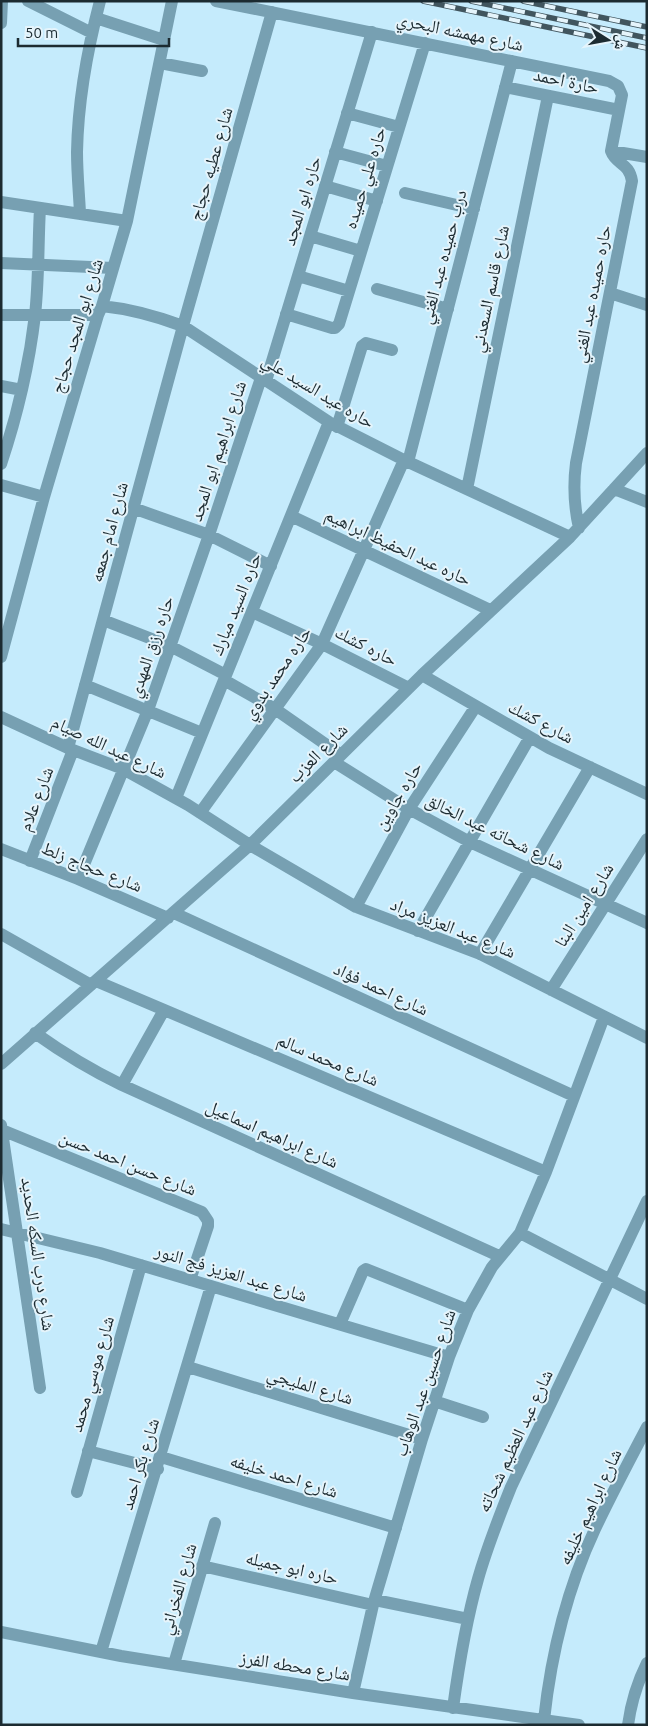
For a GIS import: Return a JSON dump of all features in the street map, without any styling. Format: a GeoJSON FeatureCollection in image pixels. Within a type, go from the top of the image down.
{"type":"FeatureCollection","features":[{"type":"Feature","properties":{"kind":"street"},"geometry":{"type":"LineString","coordinates":[[1,23],[2,1]]}},
{"type":"Feature","properties":{"kind":"street"},"geometry":{"type":"LineString","coordinates":[[28,1],[92,33]]}},
{"type":"Feature","properties":{"kind":"street"},"geometry":{"type":"LineString","coordinates":[[80,213],[77,154],[78,126],[81,95],[92,33],[100,1]]}},
{"type":"Feature","properties":{"kind":"street","name":"شارع ابو المجد حجاج"},"geometry":{"type":"LineString","coordinates":[[1,657],[4,638],[44,497],[127,221],[172,1]]}},
{"type":"Feature","properties":{"kind":"street","name":"شارع مهمشه البحري"},"geometry":{"type":"LineString","coordinates":[[216,1],[609,80],[618,86],[620,90],[622,96],[619,110]]}},
{"type":"Feature","properties":{"kind":"street","name":"شارع عطيه حجاج"},"geometry":{"type":"LineString","coordinates":[[183,326],[272,12]]}},
{"type":"Feature","properties":{"kind":"street"},"geometry":{"type":"LineString","coordinates":[[96,18],[164,40]]}},
{"type":"Feature","properties":{"kind":"street","name":"حاره ابو المجد"},"geometry":{"type":"LineString","coordinates":[[264,380],[298,276],[372,32]]}},
{"type":"Feature","properties":{"kind":"street","name":"حاره علي حميده"},"geometry":{"type":"LineString","coordinates":[[286,314],[332,328],[336,328],[339,324],[425,43]]}},
{"type":"Feature","properties":{"kind":"street","name":"درب حميده عبد الغني"},"geometry":{"type":"LineString","coordinates":[[406,461],[448,309],[512,61]]}},
{"type":"Feature","properties":{"kind":"street"},"geometry":{"type":"LineString","coordinates":[[160,63],[202,71]]}},
{"type":"Feature","properties":{"kind":"street","name":"حارة احمد"},"geometry":{"type":"LineString","coordinates":[[506,87],[619,110]]}},
{"type":"Feature","properties":{"kind":"street","name":"شارع قاسم السعدني"},"geometry":{"type":"LineString","coordinates":[[467,490],[548,96]]}},
{"type":"Feature","properties":{"kind":"street"},"geometry":{"type":"LineString","coordinates":[[619,110],[611,150],[647,157]]}},
{"type":"Feature","properties":{"kind":"street"},"geometry":{"type":"LineString","coordinates":[[347,113],[399,127]]}},
{"type":"Feature","properties":{"kind":"street","name":"حاره حميده عبد الغني"},"geometry":{"type":"LineString","coordinates":[[574,532],[573,485],[576,463],[632,181],[630,171],[615,158],[611,150]]}},
{"type":"Feature","properties":{"kind":"street"},"geometry":{"type":"LineString","coordinates":[[335,152],[387,166]]}},
{"type":"Feature","properties":{"kind":"street"},"geometry":{"type":"LineString","coordinates":[[325,186],[376,200]]}},
{"type":"Feature","properties":{"kind":"street"},"geometry":{"type":"LineString","coordinates":[[404,193],[474,209]]}},
{"type":"Feature","properties":{"kind":"street"},"geometry":{"type":"LineString","coordinates":[[1,202],[127,221]]}},
{"type":"Feature","properties":{"kind":"street"},"geometry":{"type":"LineString","coordinates":[[1,464],[22,390],[35,314],[40,208]]}},
{"type":"Feature","properties":{"kind":"street"},"geometry":{"type":"LineString","coordinates":[[310,236],[361,251]]}},
{"type":"Feature","properties":{"kind":"street"},"geometry":{"type":"LineString","coordinates":[[1,264],[113,268]]}},
{"type":"Feature","properties":{"kind":"street"},"geometry":{"type":"LineString","coordinates":[[298,276],[349,291]]}},
{"type":"Feature","properties":{"kind":"street"},"geometry":{"type":"LineString","coordinates":[[377,289],[448,309]]}},
{"type":"Feature","properties":{"kind":"street"},"geometry":{"type":"LineString","coordinates":[[610,293],[647,305]]}},
{"type":"Feature","properties":{"kind":"street","name":"حاره عيد السيد علي"},"geometry":{"type":"LineString","coordinates":[[1,315],[130,309],[157,316],[183,326],[333,425],[467,490],[574,532]]}},
{"type":"Feature","properties":{"kind":"street","name":"شارع امام جمعه"},"geometry":{"type":"LineString","coordinates":[[71,749],[85,685],[183,326]]}},
{"type":"Feature","properties":{"kind":"street","name":"حاره السيد مبارك"},"geometry":{"type":"LineString","coordinates":[[176,798],[291,516],[333,425],[362,346],[366,343],[392,350]]}},
{"type":"Feature","properties":{"kind":"street","name":"شارع ابراهيم ابو المجد"},"geometry":{"type":"LineString","coordinates":[[209,536],[264,380]]}},
{"type":"Feature","properties":{"kind":"street"},"geometry":{"type":"LineString","coordinates":[[1,386],[22,390]]}},
{"type":"Feature","properties":{"kind":"street","name":"شارع العزب"},"geometry":{"type":"LineString","coordinates":[[1,1064],[250,845],[422,675],[574,532],[647,453]]}},
{"type":"Feature","properties":{"kind":"street","name":"حاره محمد بدوي"},"geometry":{"type":"LineString","coordinates":[[200,813],[322,644],[363,550],[406,461]]}},
{"type":"Feature","properties":{"kind":"street"},"geometry":{"type":"LineString","coordinates":[[1,485],[44,497]]}},
{"type":"Feature","properties":{"kind":"street"},"geometry":{"type":"LineString","coordinates":[[614,489],[647,502]]}},
{"type":"Feature","properties":{"kind":"street"},"geometry":{"type":"LineString","coordinates":[[133,508],[209,536],[271,566]]}},
{"type":"Feature","properties":{"kind":"street","name":"حاره عبد الحفيظ ابراهيم"},"geometry":{"type":"LineString","coordinates":[[291,516],[490,610]]}},
{"type":"Feature","properties":{"kind":"street","name":"حاره رزق المهدي"},"geometry":{"type":"LineString","coordinates":[[78,879],[148,710],[209,536]]}},
{"type":"Feature","properties":{"kind":"street","name":"حاره كشك"},"geometry":{"type":"LineString","coordinates":[[252,612],[322,644],[409,688]]}},
{"type":"Feature","properties":{"kind":"street","name":"شارع شحاته عبد الخالق"},"geometry":{"type":"LineString","coordinates":[[103,620],[170,646],[225,677],[275,709],[337,759],[409,809],[470,842],[647,924]]}},
{"type":"Feature","properties":{"kind":"street","name":"شارع كشك"},"geometry":{"type":"LineString","coordinates":[[422,675],[530,737],[647,794]]}},
{"type":"Feature","properties":{"kind":"street"},"geometry":{"type":"LineString","coordinates":[[85,685],[202,733]]}},
{"type":"Feature","properties":{"kind":"street","name":"حاره جاوين"},"geometry":{"type":"LineString","coordinates":[[356,907],[409,809],[476,706]]}},
{"type":"Feature","properties":{"kind":"street","name":"شارع عبد الله صيام"},"geometry":{"type":"LineString","coordinates":[[1,717],[71,749],[123,769],[176,798],[250,845]]}},
{"type":"Feature","properties":{"kind":"street"},"geometry":{"type":"LineString","coordinates":[[418,931],[530,737]]}},
{"type":"Feature","properties":{"kind":"street","name":"شارع علام"},"geometry":{"type":"LineString","coordinates":[[30,861],[71,749]]}},
{"type":"Feature","properties":{"kind":"street"},"geometry":{"type":"LineString","coordinates":[[480,954],[590,767]]}},
{"type":"Feature","properties":{"kind":"street","name":"شارع امين البنا"},"geometry":{"type":"LineString","coordinates":[[551,990],[647,840]]}},
{"type":"Feature","properties":{"kind":"street","name":"شارع عبد العزيز مراد"},"geometry":{"type":"LineString","coordinates":[[250,845],[356,907],[480,954],[647,1038]]}},
{"type":"Feature","properties":{"kind":"street","name":"شارع حجاج زلط"},"geometry":{"type":"LineString","coordinates":[[1,849],[171,916]]}},
{"type":"Feature","properties":{"kind":"street","name":"شارع احمد فؤاد"},"geometry":{"type":"LineString","coordinates":[[171,916],[574,1096]]}},
{"type":"Feature","properties":{"kind":"street","name":"شارع محمد سالم"},"geometry":{"type":"LineString","coordinates":[[1,934],[94,983],[164,1010],[546,1172]]}},
{"type":"Feature","properties":{"kind":"street"},"geometry":{"type":"LineString","coordinates":[[122,1085],[164,1010]]}},
{"type":"Feature","properties":{"kind":"street","name":"شارع حسين عبد الوهاب"},"geometry":{"type":"LineString","coordinates":[[353,1693],[374,1603],[448,1356],[468,1310],[492,1267],[499,1256],[520,1233],[546,1172],[604,1017]]}},
{"type":"Feature","properties":{"kind":"street","name":"شارع ابراهيم اسماعيل"},"geometry":{"type":"LineString","coordinates":[[35,1033],[76,1060],[122,1085],[499,1256]]}},
{"type":"Feature","properties":{"kind":"street","name":"شارع درب السكه الحديد"},"geometry":{"type":"LineString","coordinates":[[2,1128],[40,1388]]}},
{"type":"Feature","properties":{"kind":"street","name":"شارع حسن احمد حسن"},"geometry":{"type":"LineString","coordinates":[[2,1128],[202,1212],[208,1221],[208,1226],[190,1280]]}},
{"type":"Feature","properties":{"kind":"street","name":"شارع عبد العظيم شحاته"},"geometry":{"type":"LineString","coordinates":[[453,1708],[468,1619],[492,1533],[511,1487],[647,1201]]}},
{"type":"Feature","properties":{"kind":"street","name":"شارع عبد العزيز فج النور"},"geometry":{"type":"LineString","coordinates":[[1,1229],[100,1253],[448,1356]]}},
{"type":"Feature","properties":{"kind":"street"},"geometry":{"type":"LineString","coordinates":[[520,1233],[647,1299]]}},
{"type":"Feature","properties":{"kind":"street","name":"شارع موسي محمد"},"geometry":{"type":"LineString","coordinates":[[77,1492],[141,1265]]}},
{"type":"Feature","properties":{"kind":"street"},"geometry":{"type":"LineString","coordinates":[[340,1324],[363,1271],[366,1269],[468,1310]]}},
{"type":"Feature","properties":{"kind":"street","name":"شارع بكر احمد"},"geometry":{"type":"LineString","coordinates":[[101,1652],[212,1286]]}},
{"type":"Feature","properties":{"kind":"street","name":"شارع المليجي"},"geometry":{"type":"LineString","coordinates":[[188,1367],[422,1439]]}},
{"type":"Feature","properties":{"kind":"street"},"geometry":{"type":"LineString","coordinates":[[434,1401],[483,1417]]}},
{"type":"Feature","properties":{"kind":"street","name":"شارع ابراهيم خليفه"},"geometry":{"type":"LineString","coordinates":[[544,1720],[554,1654],[578,1570],[594,1530],[647,1427]]}},
{"type":"Feature","properties":{"kind":"street","name":"شارع احمد خليفه"},"geometry":{"type":"LineString","coordinates":[[88,1451],[159,1463],[396,1528]]}},
{"type":"Feature","properties":{"kind":"street","name":"شارع الفخراني"},"geometry":{"type":"LineString","coordinates":[[174,1664],[215,1523]]}},
{"type":"Feature","properties":{"kind":"street","name":"حاره ابو جميله"},"geometry":{"type":"LineString","coordinates":[[202,1566],[374,1603],[468,1619]]}},
{"type":"Feature","properties":{"kind":"street","name":"شارع محطه الفرز"},"geometry":{"type":"LineString","coordinates":[[3,1632],[101,1652],[353,1693],[579,1725]]}},
{"type":"Feature","properties":{"kind":"street"},"geometry":{"type":"LineString","coordinates":[[628,1725],[638,1683],[647,1664]]}},
{"type":"Feature","properties":{"kind":"railway"},"geometry":{"type":"LineString","coordinates":[[423,1],[647,48]]}},
{"type":"Feature","properties":{"kind":"railway"},"geometry":{"type":"LineString","coordinates":[[471,1],[647,38]]}},
{"type":"Feature","properties":{"kind":"railway"},"geometry":{"type":"LineString","coordinates":[[523,1],[647,27]]}}]}
